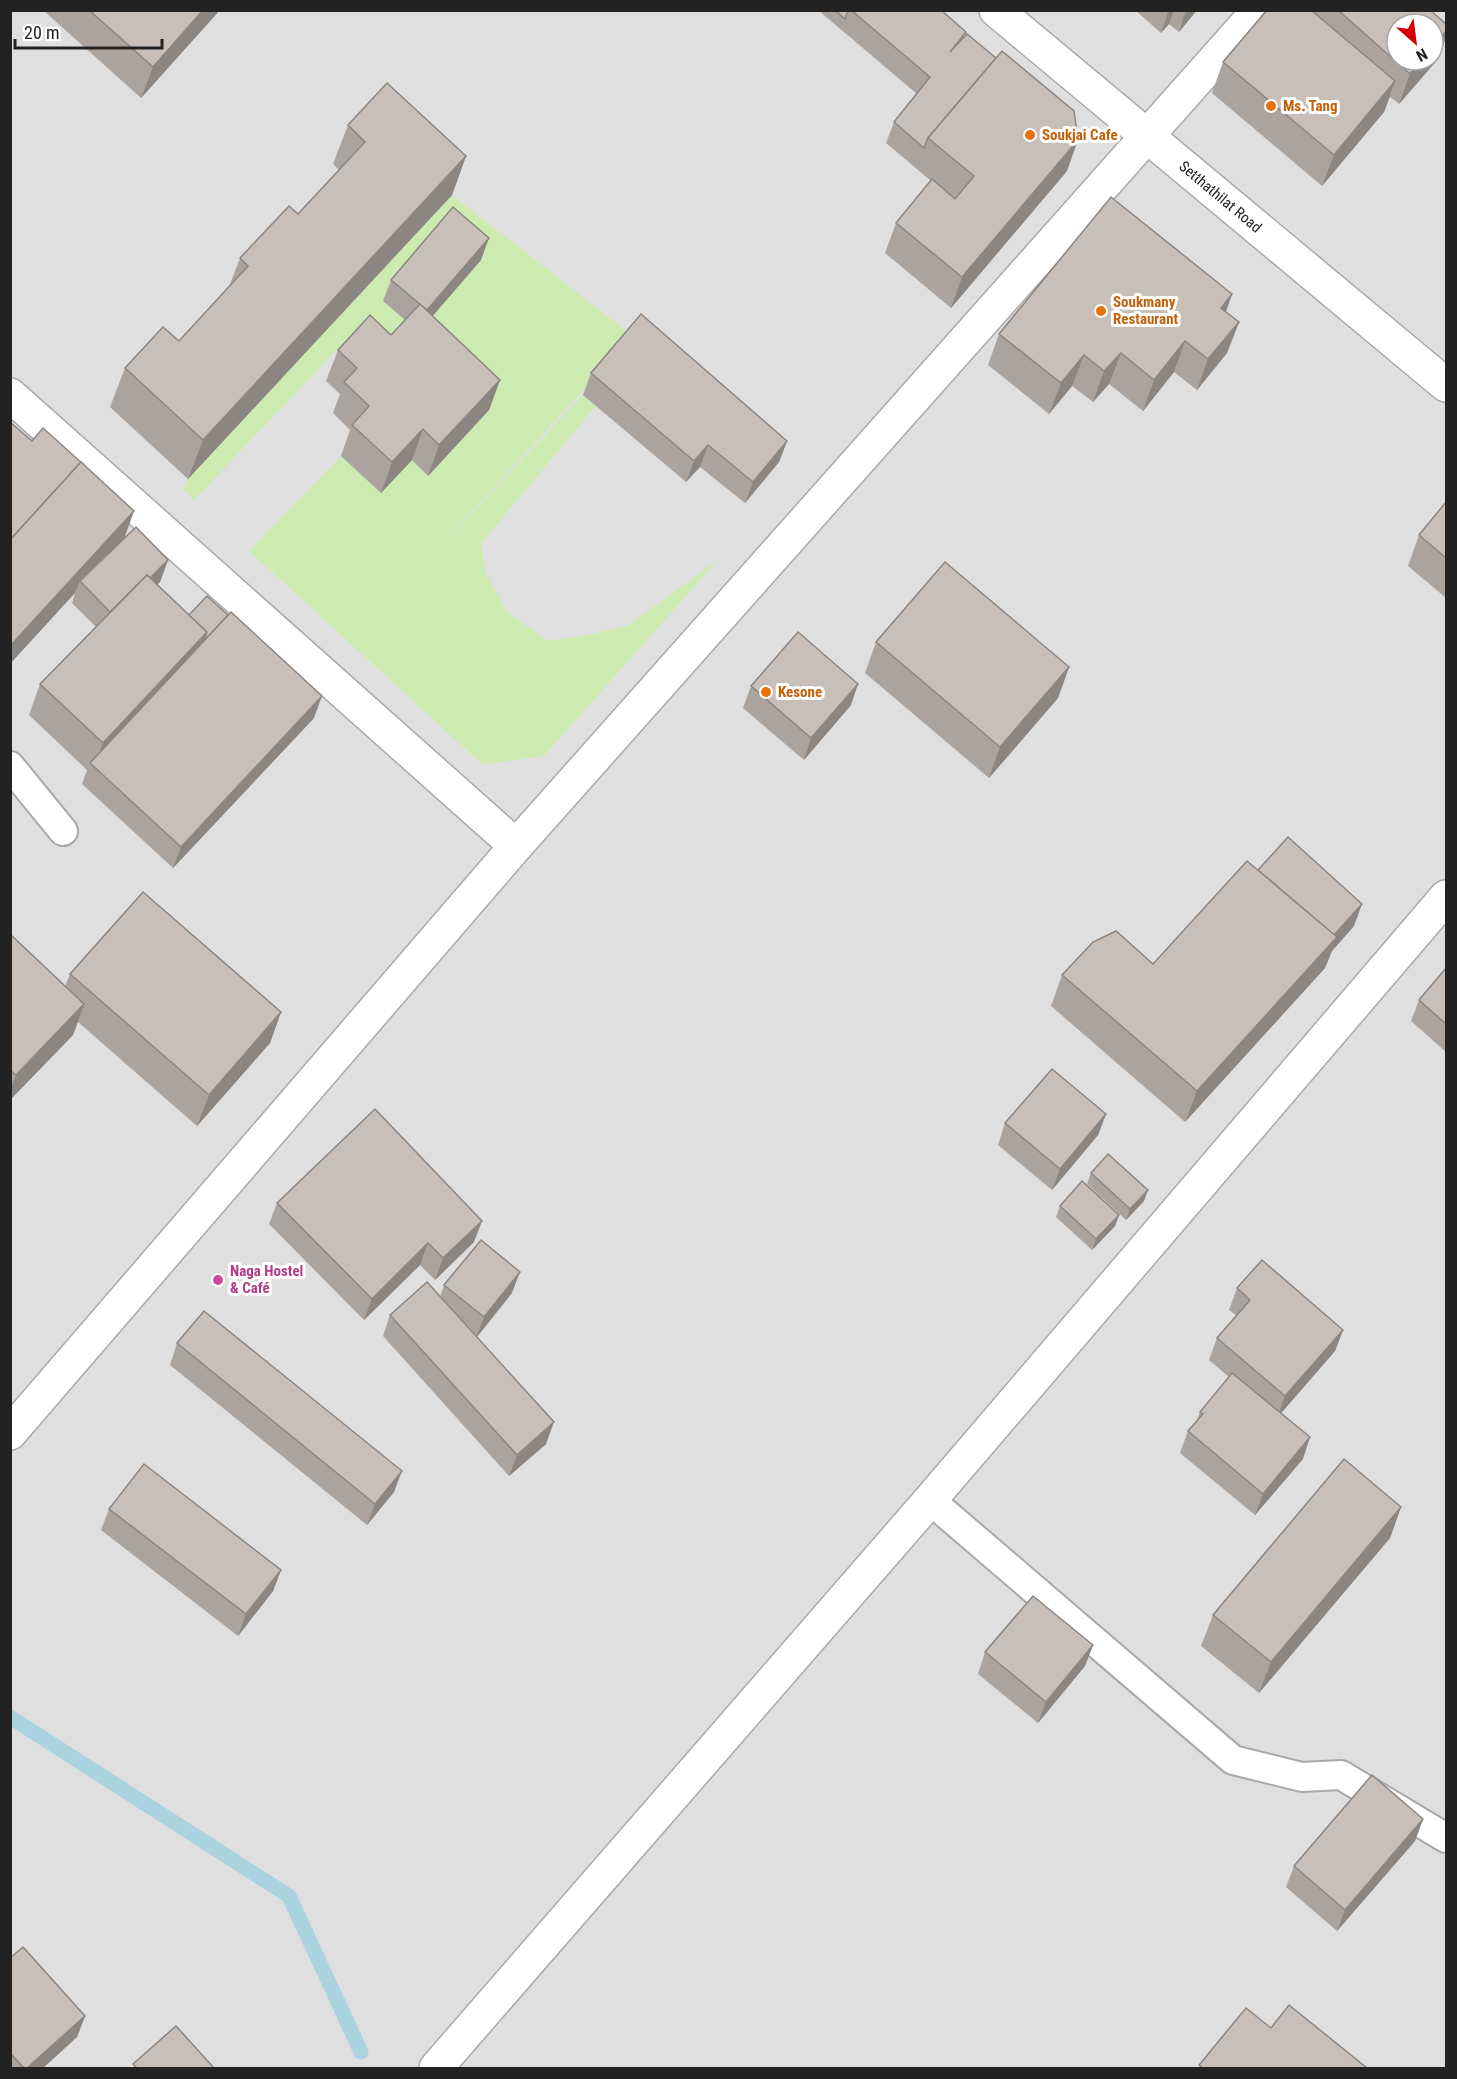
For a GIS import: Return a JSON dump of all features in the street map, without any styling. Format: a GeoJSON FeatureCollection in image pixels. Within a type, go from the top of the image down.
{"type":"FeatureCollection","features":[{"type":"Feature","properties":{"kind":"street","name":"Setthathilat Road"},"geometry":{"type":"LineString","coordinates":[[996,10],[1446,385]]}},
{"type":"Feature","properties":{"kind":"street"},"geometry":{"type":"LineString","coordinates":[[10,1433],[516,846],[1258,10]]}},
{"type":"Feature","properties":{"kind":"street"},"geometry":{"type":"LineString","coordinates":[[12,399],[516,846]]}},
{"type":"Feature","properties":{"kind":"street"},"geometry":{"type":"LineString","coordinates":[[436,2068],[930,1500],[1446,897]]}},
{"type":"Feature","properties":{"kind":"lane"},"geometry":{"type":"LineString","coordinates":[[10,766],[63,831]]}},
{"type":"Feature","properties":{"kind":"lane"},"geometry":{"type":"LineString","coordinates":[[930,1500],[1233,1760],[1302,1777],[1341,1774],[1446,1838]]}},
{"type":"Feature","properties":{"kind":"shaded area"},"geometry":{"type":"Polygon","coordinates":[[[11,11],[1446,11],[1446,2068],[11,2068],[11,11]]]}},
{"type":"Feature","properties":{"kind":"green space"},"geometry":{"type":"Polygon","coordinates":[[[452,195],[633,336],[422,566],[583,395],[596,406],[481,544],[485,572],[507,612],[548,641],[627,626],[719,559],[544,756],[483,765],[249,551],[341,456],[381,493],[412,460],[428,476],[358,346],[350,336],[194,500],[182,489],[188,479],[452,195]]]}},
{"type":"Feature","properties":{"kind":"building"},"geometry":{"type":"Polygon","coordinates":[[[89,10],[203,10],[153,67],[89,10]]]}},
{"type":"Feature","properties":{"kind":"building"},"geometry":{"type":"Polygon","coordinates":[[[835,10],[848,10],[845,19],[835,10]]]}},
{"type":"Feature","properties":{"kind":"building"},"geometry":{"type":"Polygon","coordinates":[[[851,10],[941,10],[966,32],[950,52],[967,34],[996,58],[928,138],[924,148],[894,122],[930,77],[851,10]]]}},
{"type":"Feature","properties":{"kind":"building"},"geometry":{"type":"Polygon","coordinates":[[[1267,10],[1311,10],[1395,81],[1334,155],[1223,62],[1267,10]]]}},
{"type":"Feature","properties":{"kind":"building"},"geometry":{"type":"Polygon","coordinates":[[[1338,10],[1430,10],[1432,12],[1385,12],[1385,52],[1338,10]]]}},
{"type":"Feature","properties":{"kind":"building"},"geometry":{"type":"Polygon","coordinates":[[[1002,51],[1074,111],[1078,140],[962,277],[896,223],[932,179],[955,199],[974,176],[928,138],[1002,51]]]}},
{"type":"Feature","properties":{"kind":"building"},"geometry":{"type":"Polygon","coordinates":[[[387,83],[466,156],[203,440],[125,368],[163,327],[179,341],[248,266],[240,258],[289,206],[298,214],[365,142],[348,125],[387,83]]]}},
{"type":"Feature","properties":{"kind":"building"},"geometry":{"type":"Polygon","coordinates":[[[1111,197],[1232,294],[1221,308],[1239,322],[1208,359],[1185,341],[1154,380],[1121,353],[1104,371],[1084,355],[1061,383],[999,334],[1111,197]]]}},
{"type":"Feature","properties":{"kind":"building"},"geometry":{"type":"Polygon","coordinates":[[[453,207],[489,238],[427,310],[391,280],[453,207]]]}},
{"type":"Feature","properties":{"kind":"building"},"geometry":{"type":"Polygon","coordinates":[[[420,304],[500,380],[439,445],[423,429],[392,462],[352,425],[369,406],[344,382],[357,368],[338,350],[370,315],[391,335],[420,304]]]}},
{"type":"Feature","properties":{"kind":"building"},"geometry":{"type":"Polygon","coordinates":[[[641,314],[787,441],[753,482],[708,445],[694,461],[591,373],[641,314]]]}},
{"type":"Feature","properties":{"kind":"building"},"geometry":{"type":"Polygon","coordinates":[[[10,422],[32,441],[43,428],[81,462],[10,540],[10,422]]]}},
{"type":"Feature","properties":{"kind":"building"},"geometry":{"type":"Polygon","coordinates":[[[81,462],[134,511],[10,646],[10,540],[81,462]]]}},
{"type":"Feature","properties":{"kind":"building"},"geometry":{"type":"Polygon","coordinates":[[[1446,502],[1446,558],[1419,535],[1446,502]]]}},
{"type":"Feature","properties":{"kind":"building"},"geometry":{"type":"Polygon","coordinates":[[[136,527],[168,560],[150,578],[147,575],[110,612],[80,581],[136,527]]]}},
{"type":"Feature","properties":{"kind":"building"},"geometry":{"type":"Polygon","coordinates":[[[945,562],[1069,667],[1000,747],[876,642],[945,562]]]}},
{"type":"Feature","properties":{"kind":"building"},"geometry":{"type":"Polygon","coordinates":[[[147,575],[207,632],[103,743],[40,684],[147,575]]]}},
{"type":"Feature","properties":{"kind":"building"},"geometry":{"type":"Polygon","coordinates":[[[207,596],[228,615],[204,641],[207,632],[189,615],[207,596]]]}},
{"type":"Feature","properties":{"kind":"building"},"geometry":{"type":"Polygon","coordinates":[[[231,612],[322,696],[181,847],[90,763],[231,612]]]}},
{"type":"Feature","properties":{"kind":"building"},"geometry":{"type":"Polygon","coordinates":[[[798,632],[858,684],[811,738],[751,686],[798,632]]]}},
{"type":"Feature","properties":{"kind":"building"},"geometry":{"type":"Polygon","coordinates":[[[1288,837],[1362,904],[1334,935],[1258,870],[1288,837]]]}},
{"type":"Feature","properties":{"kind":"building"},"geometry":{"type":"Polygon","coordinates":[[[1247,861],[1337,937],[1197,1091],[1062,975],[1093,942],[1116,931],[1153,964],[1247,861]]]}},
{"type":"Feature","properties":{"kind":"building"},"geometry":{"type":"Polygon","coordinates":[[[143,892],[281,1012],[209,1095],[70,974],[143,892]]]}},
{"type":"Feature","properties":{"kind":"building"},"geometry":{"type":"Polygon","coordinates":[[[10,934],[84,1004],[16,1075],[10,1070],[10,934]]]}},
{"type":"Feature","properties":{"kind":"building"},"geometry":{"type":"Polygon","coordinates":[[[1446,968],[1446,1024],[1419,1000],[1446,968]]]}},
{"type":"Feature","properties":{"kind":"building"},"geometry":{"type":"Polygon","coordinates":[[[1052,1069],[1106,1114],[1060,1169],[1005,1123],[1052,1069]]]}},
{"type":"Feature","properties":{"kind":"building"},"geometry":{"type":"Polygon","coordinates":[[[375,1109],[482,1221],[443,1258],[428,1243],[372,1299],[277,1203],[375,1109]]]}},
{"type":"Feature","properties":{"kind":"building"},"geometry":{"type":"Polygon","coordinates":[[[1108,1154],[1148,1190],[1130,1209],[1091,1173],[1108,1154]]]}},
{"type":"Feature","properties":{"kind":"building"},"geometry":{"type":"Polygon","coordinates":[[[1082,1181],[1119,1215],[1096,1239],[1060,1206],[1082,1181]]]}},
{"type":"Feature","properties":{"kind":"building"},"geometry":{"type":"Polygon","coordinates":[[[481,1240],[520,1272],[484,1317],[444,1285],[481,1240]]]}},
{"type":"Feature","properties":{"kind":"building"},"geometry":{"type":"Polygon","coordinates":[[[1262,1260],[1343,1330],[1285,1396],[1217,1338],[1250,1300],[1237,1288],[1262,1260]]]}},
{"type":"Feature","properties":{"kind":"building"},"geometry":{"type":"Polygon","coordinates":[[[427,1282],[554,1422],[517,1455],[390,1315],[427,1282]]]}},
{"type":"Feature","properties":{"kind":"building"},"geometry":{"type":"Polygon","coordinates":[[[204,1311],[402,1471],[375,1504],[177,1343],[204,1311]]]}},
{"type":"Feature","properties":{"kind":"building"},"geometry":{"type":"Polygon","coordinates":[[[1232,1373],[1310,1437],[1263,1494],[1188,1431],[1203,1414],[1200,1412],[1232,1373]]]}},
{"type":"Feature","properties":{"kind":"building"},"geometry":{"type":"Polygon","coordinates":[[[1344,1459],[1401,1507],[1271,1662],[1213,1615],[1344,1459]]]}},
{"type":"Feature","properties":{"kind":"building"},"geometry":{"type":"Polygon","coordinates":[[[144,1464],[281,1570],[246,1614],[109,1509],[144,1464]]]}},
{"type":"Feature","properties":{"kind":"building"},"geometry":{"type":"Polygon","coordinates":[[[1033,1596],[1093,1645],[1046,1702],[985,1652],[1033,1596]]]}},
{"type":"Feature","properties":{"kind":"building"},"geometry":{"type":"Polygon","coordinates":[[[1372,1775],[1423,1819],[1345,1910],[1294,1866],[1372,1775]]]}},
{"type":"Feature","properties":{"kind":"building"},"geometry":{"type":"Polygon","coordinates":[[[23,1947],[85,2016],[27,2068],[24,2068],[10,2053],[10,1958],[23,1947]]]}},
{"type":"Feature","properties":{"kind":"building"},"geometry":{"type":"Polygon","coordinates":[[[1289,2005],[1367,2068],[1203,2068],[1199,2065],[1246,2008],[1271,2028],[1289,2005]]]}},
{"type":"Feature","properties":{"kind":"building"},"geometry":{"type":"Polygon","coordinates":[[[176,2026],[214,2068],[137,2068],[133,2064],[176,2026]]]}},
{"type":"Feature","properties":{"kind":"waterway"},"geometry":{"type":"LineString","coordinates":[[10,1717],[289,1896],[361,2052]]}},
{"type":"Feature","properties":{"kind":"place","name":"Ms. Tang"},"geometry":{"type":"Point","coordinates":[1271,106]}},
{"type":"Feature","properties":{"kind":"place","name":"Soukjai Cafe"},"geometry":{"type":"Point","coordinates":[1030,135]}},
{"type":"Feature","properties":{"kind":"place","name":"Soukmany Restaurant"},"geometry":{"type":"Point","coordinates":[1101,311]}},
{"type":"Feature","properties":{"kind":"place","name":"Kesone"},"geometry":{"type":"Point","coordinates":[766,692]}},
{"type":"Feature","properties":{"kind":"place","name":"Naga Hostel & Café"},"geometry":{"type":"Point","coordinates":[218,1280]}}]}
